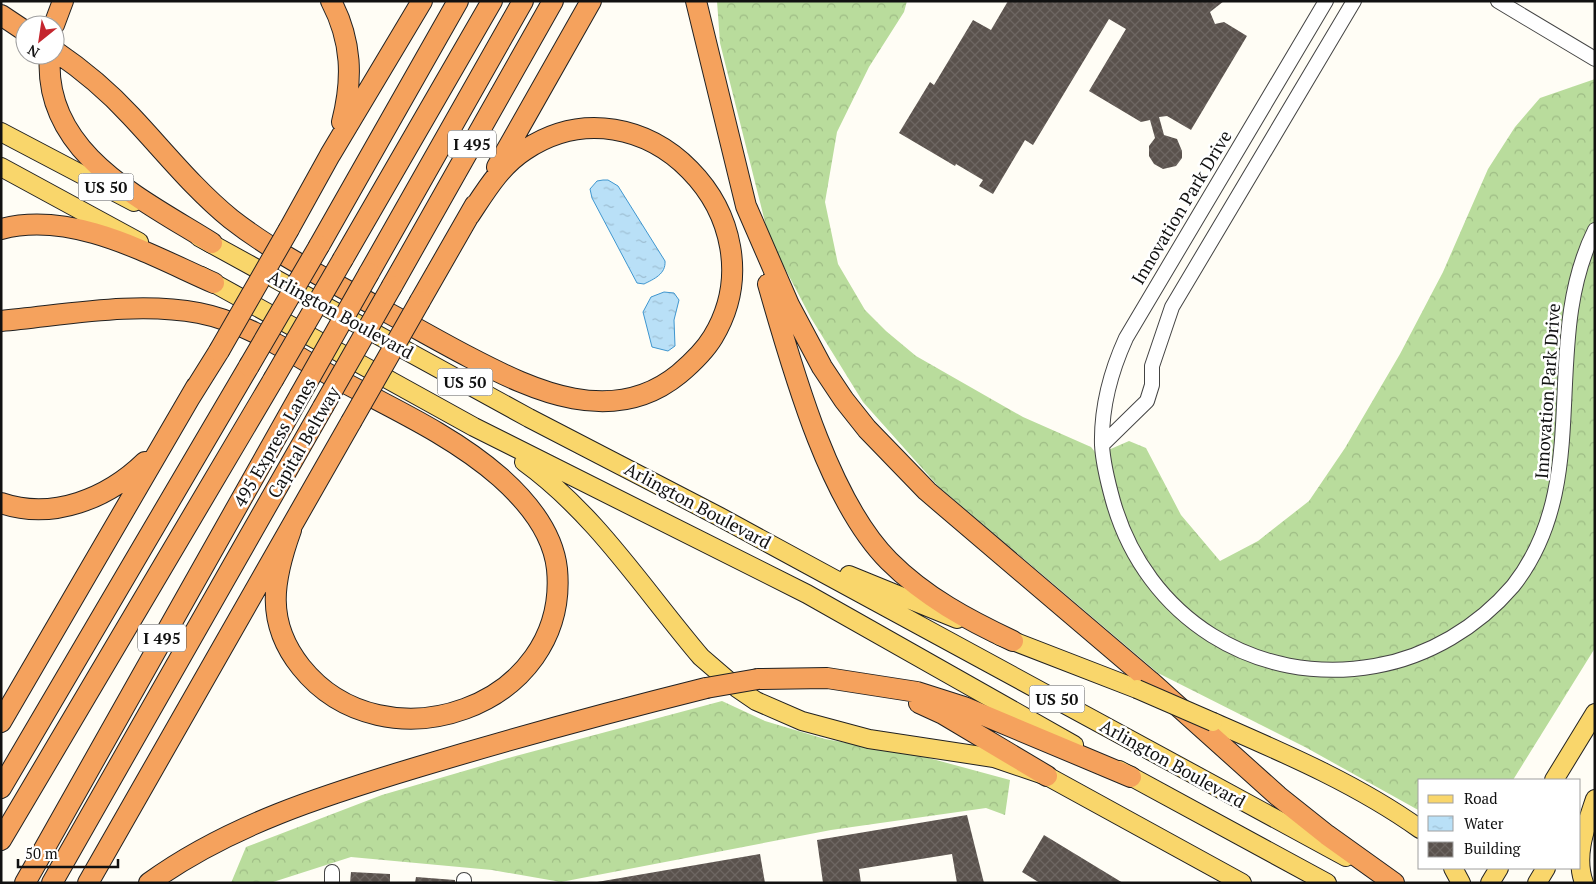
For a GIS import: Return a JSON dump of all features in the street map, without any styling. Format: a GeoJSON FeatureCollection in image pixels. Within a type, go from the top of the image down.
{"type":"FeatureCollection","features":[{"type":"Feature","properties":{"kind":"highway"},"geometry":{"type":"LineString","coordinates":[[58,15],[63,1]]}},
{"type":"Feature","properties":{"kind":"highway"},"geometry":{"type":"LineString","coordinates":[[330,155],[344,115],[351,78],[350,56],[346,36],[332,1]]}},
{"type":"Feature","properties":{"kind":"highway"},"geometry":{"type":"LineString","coordinates":[[1,503],[28,510],[47,509],[82,502],[117,486],[134,474],[161,444],[219,351],[330,155],[422,1]]}},
{"type":"Feature","properties":{"kind":"highway"},"geometry":{"type":"LineString","coordinates":[[1,788],[319,246],[458,1]]}},
{"type":"Feature","properties":{"kind":"highway","name":"495 Express Lanes"},"geometry":{"type":"LineString","coordinates":[[1,840],[273,380],[492,1]]}},
{"type":"Feature","properties":{"kind":"highway","name":"495 Express Lanes"},"geometry":{"type":"LineString","coordinates":[[25,883],[523,1]]}},
{"type":"Feature","properties":{"kind":"highway","name":"Capital Beltway"},"geometry":{"type":"LineString","coordinates":[[52,883],[553,1]]}},
{"type":"Feature","properties":{"kind":"highway"},"geometry":{"type":"LineString","coordinates":[[88,883],[292,530],[351,422],[591,1]]}},
{"type":"Feature","properties":{"kind":"highway"},"geometry":{"type":"LineString","coordinates":[[696,1],[746,206],[799,385],[831,469],[852,509],[877,547],[910,581],[960,615],[1013,641]]}},
{"type":"Feature","properties":{"kind":"highway"},"geometry":{"type":"LineString","coordinates":[[1,15],[15,24]]}},
{"type":"Feature","properties":{"kind":"highway"},"geometry":{"type":"LineString","coordinates":[[1,23],[15,28]]}},
{"type":"Feature","properties":{"kind":"highway"},"geometry":{"type":"LineString","coordinates":[[65,58],[80,69],[130,115],[196,187],[253,235],[432,337],[530,387],[585,401],[610,402],[647,392],[670,381],[690,365],[703,352],[722,319],[728,297],[732,255],[723,219],[713,199],[696,175],[679,160],[647,139],[625,132],[600,129],[580,130],[541,141],[523,151],[494,178],[469,216]]}},
{"type":"Feature","properties":{"kind":"highway"},"geometry":{"type":"LineString","coordinates":[[49,65],[52,89],[58,109],[71,134],[94,164],[112,180],[212,243]]}},
{"type":"Feature","properties":{"kind":"highway"},"geometry":{"type":"LineString","coordinates":[[746,206],[785,296],[822,367],[844,400],[904,469],[992,548],[1150,681],[1278,796],[1327,835],[1393,883]]}},
{"type":"Feature","properties":{"kind":"highway"},"geometry":{"type":"LineString","coordinates":[[1,228],[46,225],[76,229],[110,239],[214,283]]}},
{"type":"Feature","properties":{"kind":"highway"},"geometry":{"type":"LineString","coordinates":[[1,320],[153,309],[203,314],[243,328],[385,405],[479,460],[502,479],[539,520],[554,552],[557,570],[554,611],[548,632],[538,651],[525,669],[502,689],[474,706],[430,718],[404,719],[369,714],[341,701],[322,689],[291,655],[282,637],[276,609],[276,580],[292,530]]}},
{"type":"Feature","properties":{"kind":"highway"},"geometry":{"type":"LineString","coordinates":[[1,722],[196,387]]}},
{"type":"Feature","properties":{"kind":"highway"},"geometry":{"type":"LineString","coordinates":[[149,883],[172,866],[225,838],[327,796],[474,750],[706,688],[758,679],[827,678],[917,692],[964,707],[1131,777]]}},
{"type":"Feature","properties":{"kind":"highway"},"geometry":{"type":"LineString","coordinates":[[886,688],[942,714],[1047,776]]}},
{"type":"Feature","properties":{"kind":"main road","name":"Arlington Boulevard"},"geometry":{"type":"LineString","coordinates":[[1,132],[212,243],[529,418],[720,517],[1393,883]]}},
{"type":"Feature","properties":{"kind":"main road","name":"Arlington Boulevard"},"geometry":{"type":"LineString","coordinates":[[1,167],[474,427],[807,594],[1131,777],[1327,883]]}},
{"type":"Feature","properties":{"kind":"main road"},"geometry":{"type":"LineString","coordinates":[[474,427],[537,471],[560,490],[608,542],[701,657],[725,679],[756,701],[802,721],[833,731],[994,758],[1047,776],[1242,883]]}},
{"type":"Feature","properties":{"kind":"main road"},"geometry":{"type":"LineString","coordinates":[[720,517],[865,582],[1137,689],[1213,722],[1291,757],[1390,810],[1418,828]]}},
{"type":"Feature","properties":{"kind":"main road"},"geometry":{"type":"LineString","coordinates":[[1553,779],[1595,713]]}},
{"type":"Feature","properties":{"kind":"main road"},"geometry":{"type":"LineString","coordinates":[[1581,811],[1595,789]]}},
{"type":"Feature","properties":{"kind":"main road"},"geometry":{"type":"LineString","coordinates":[[1581,844],[1595,799]]}},
{"type":"Feature","properties":{"kind":"main road"},"geometry":{"type":"LineString","coordinates":[[1390,810],[1418,822]]}},
{"type":"Feature","properties":{"kind":"main road"},"geometry":{"type":"LineString","coordinates":[[1454,869],[1461,883]]}},
{"type":"Feature","properties":{"kind":"main road"},"geometry":{"type":"LineString","coordinates":[[1490,883],[1499,869]]}},
{"type":"Feature","properties":{"kind":"main road"},"geometry":{"type":"LineString","coordinates":[[1505,883],[1510,869]]}},
{"type":"Feature","properties":{"kind":"main road"},"geometry":{"type":"LineString","coordinates":[[1537,883],[1545,869]]}},
{"type":"Feature","properties":{"kind":"main road"},"geometry":{"type":"LineString","coordinates":[[1580,869],[1584,883]]}},
{"type":"Feature","properties":{"kind":"street","name":"Innovation Park Drive"},"geometry":{"type":"LineString","coordinates":[[1326,1],[1126,338],[1113,373],[1105,403],[1102,444],[1108,480],[1117,515],[1139,563],[1170,602],[1204,631],[1253,656],[1302,669],[1329,671],[1361,668],[1400,660],[1432,648],[1470,625],[1502,599],[1524,570],[1549,523],[1560,483],[1565,451],[1571,305],[1579,266],[1595,230]]}},
{"type":"Feature","properties":{"kind":"street"},"geometry":{"type":"LineString","coordinates":[[1102,444],[1147,401],[1146,383],[1172,307],[1354,1]]}},
{"type":"Feature","properties":{"kind":"street"},"geometry":{"type":"LineString","coordinates":[[1498,1],[1595,59]]}},
{"type":"Feature","properties":{"kind":"green space"},"geometry":{"type":"Polygon","coordinates":[[[717,1],[907,1],[904,12],[869,67],[837,132],[825,202],[838,264],[865,310],[886,331],[916,356],[1023,417],[1091,447],[1095,452],[1106,451],[1129,441],[1146,448],[1181,515],[1220,561],[1258,541],[1309,501],[1345,448],[1400,354],[1443,272],[1488,169],[1515,127],[1540,98],[1595,79],[1595,648],[1514,779],[1418,779],[1418,810],[1305,747],[1158,673],[938,486],[863,402],[811,318],[769,238],[720,43],[717,1]]]}},
{"type":"Feature","properties":{"kind":"green space"},"geometry":{"type":"Polygon","coordinates":[[[722,701],[765,721],[825,739],[925,757],[1010,780],[1005,815],[986,808],[831,830],[561,882],[492,870],[351,857],[270,883],[231,883],[246,847],[382,795],[512,757],[722,701]]]}},
{"type":"Feature","properties":{"kind":"water"},"geometry":{"type":"Polygon","coordinates":[[[608,180],[618,186],[665,261],[664,269],[661,273],[644,284],[637,283],[592,198],[590,189],[597,181],[608,180]]]}},
{"type":"Feature","properties":{"kind":"water"},"geometry":{"type":"Polygon","coordinates":[[[664,292],[674,293],[679,300],[674,320],[675,346],[668,351],[652,347],[643,312],[651,297],[664,292]]]}},
{"type":"Feature","properties":{"kind":"building"},"geometry":{"type":"Polygon","coordinates":[[[1008,1],[1224,1],[1210,12],[1215,24],[1224,22],[1247,36],[1191,130],[1167,116],[1159,117],[1164,135],[1177,139],[1182,151],[1182,158],[1176,166],[1163,169],[1154,164],[1149,156],[1149,146],[1155,138],[1150,120],[1141,122],[1089,91],[1126,29],[1109,19],[1033,145],[1025,140],[993,194],[979,186],[983,180],[899,133],[930,82],[934,85],[973,20],[991,30],[1008,1]]]}},
{"type":"Feature","properties":{"kind":"building"},"geometry":{"type":"Polygon","coordinates":[[[967,815],[984,883],[957,883],[952,854],[859,869],[861,883],[823,883],[817,840],[967,815]]]}},
{"type":"Feature","properties":{"kind":"building"},"geometry":{"type":"Polygon","coordinates":[[[1044,835],[1123,883],[1040,883],[1022,872],[1044,835]]]}},
{"type":"Feature","properties":{"kind":"building"},"geometry":{"type":"Polygon","coordinates":[[[760,854],[765,883],[597,883],[597,882],[760,854]]]}},
{"type":"Feature","properties":{"kind":"building"},"geometry":{"type":"Polygon","coordinates":[[[351,872],[390,874],[390,883],[350,883],[351,872]]]}},
{"type":"Feature","properties":{"kind":"building"},"geometry":{"type":"Polygon","coordinates":[[[416,877],[455,880],[455,883],[415,883],[416,877]]]}}]}
